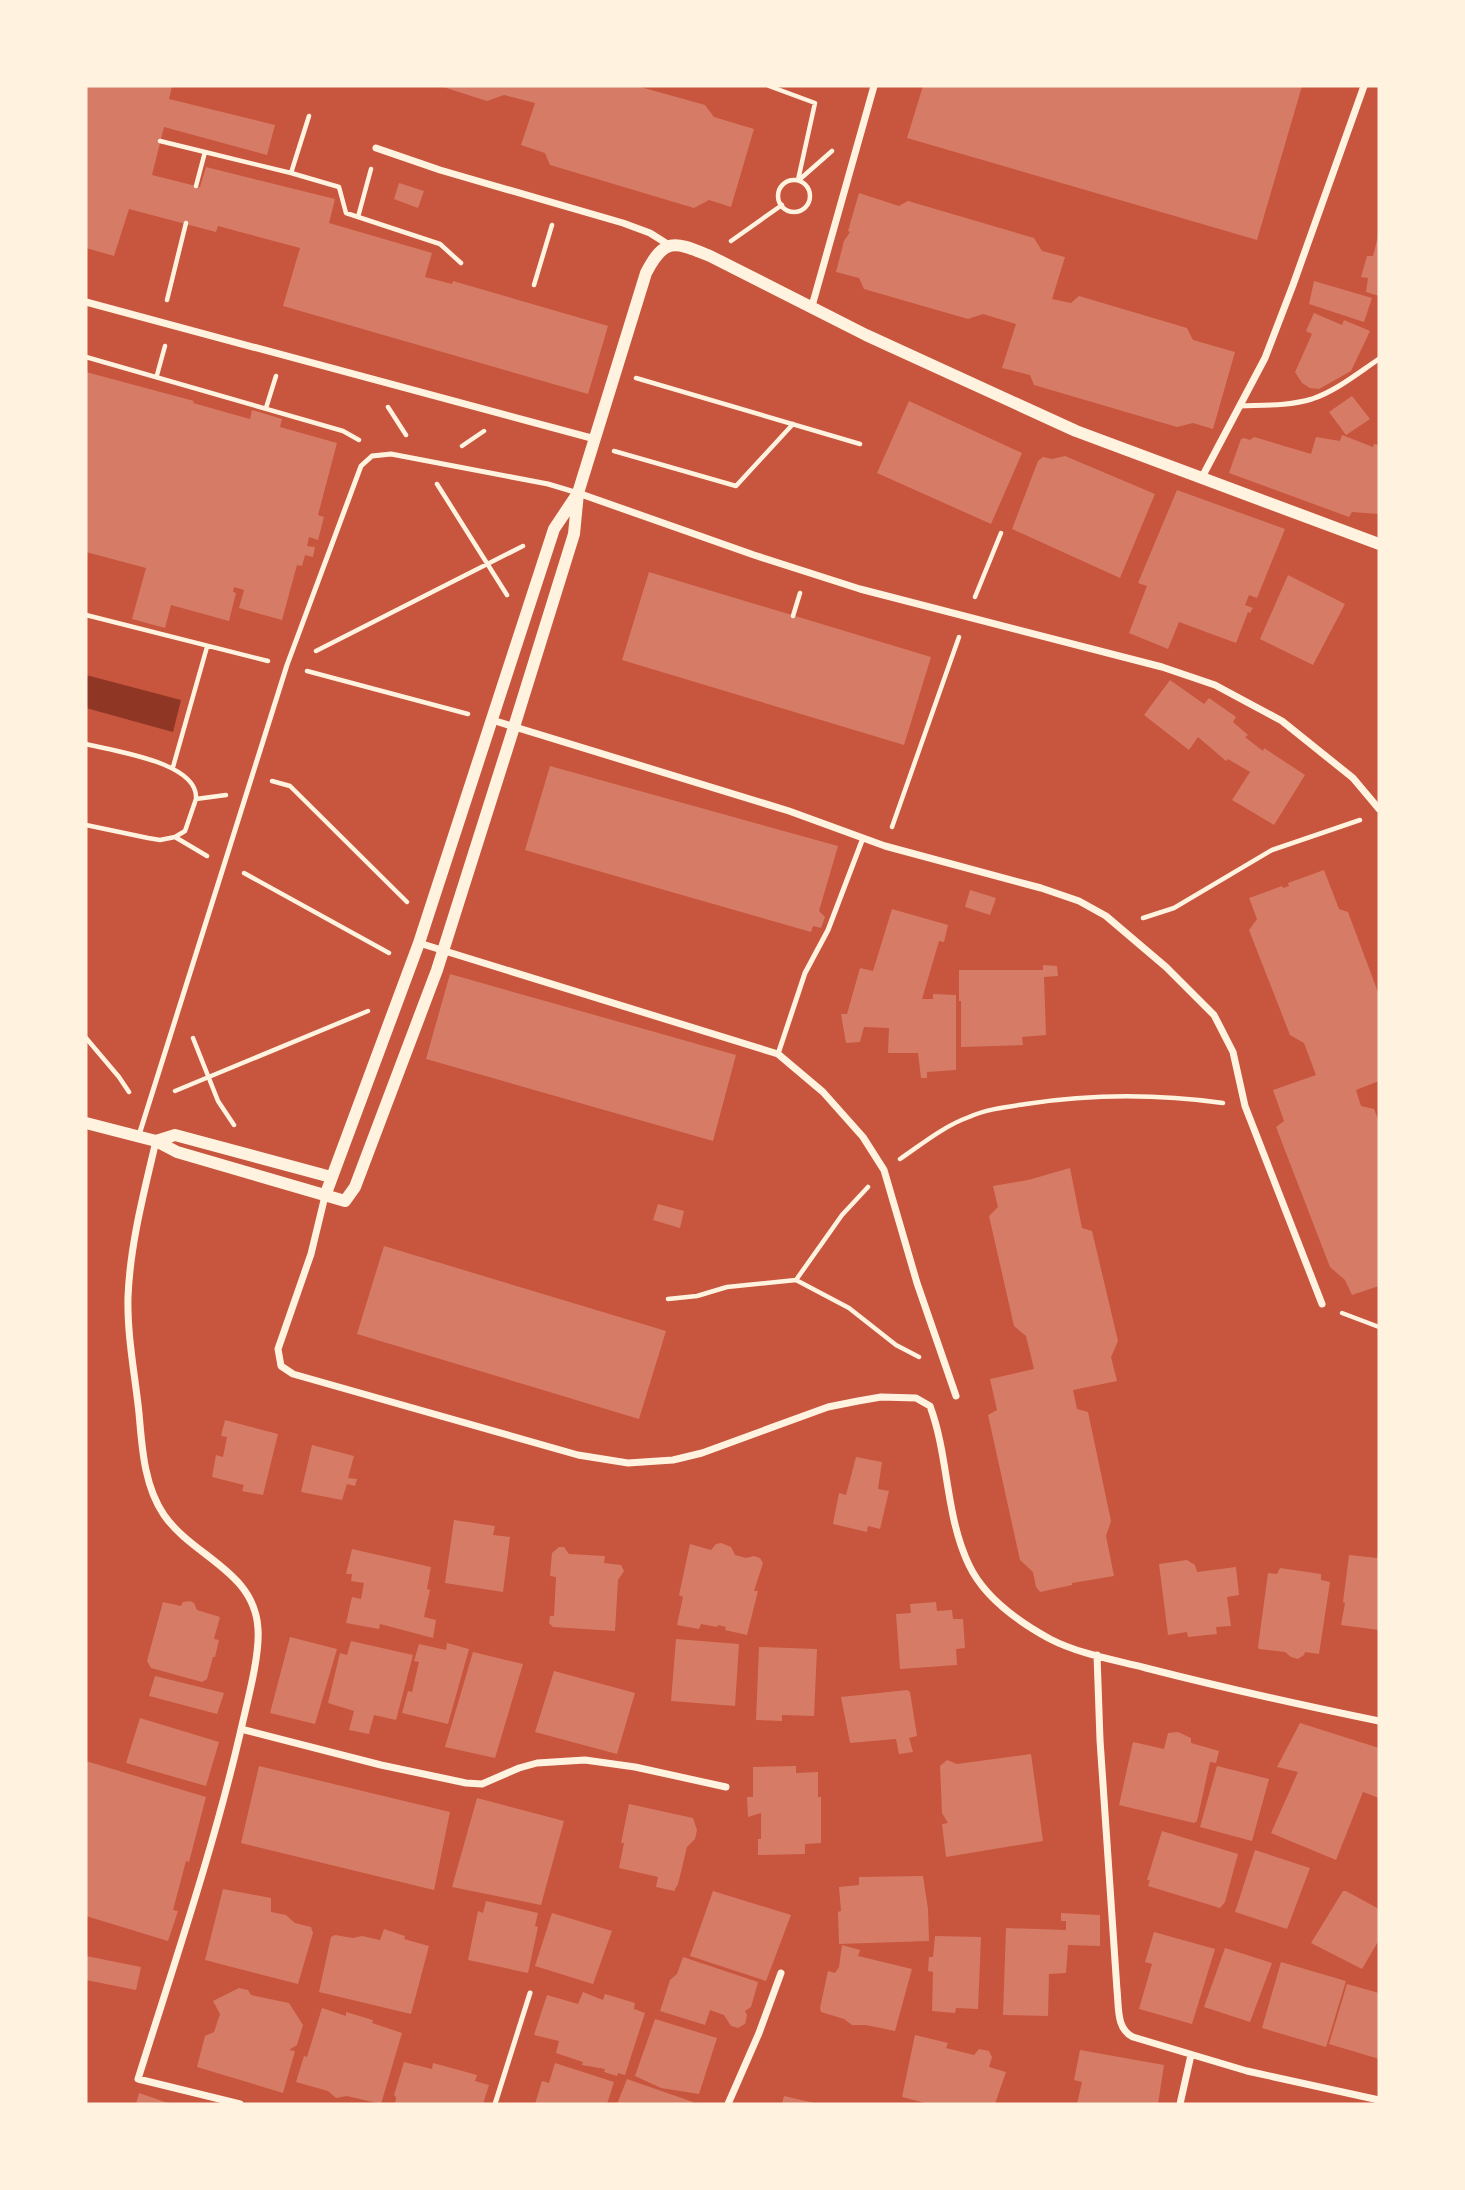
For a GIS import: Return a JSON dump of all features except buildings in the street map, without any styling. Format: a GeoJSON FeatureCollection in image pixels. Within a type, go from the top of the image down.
{"type":"FeatureCollection","features":[{"type":"Feature","properties":{"kind":"street"},"geometry":{"type":"LineString","coordinates":[[812,306],[874,86]]}},
{"type":"Feature","properties":{"kind":"street"},"geometry":{"type":"LineString","coordinates":[[1201,479],[1265,358],[1364,86]]}},
{"type":"Feature","properties":{"kind":"street"},"geometry":{"type":"LineString","coordinates":[[376,148],[440,170],[623,223],[650,233],[668,245],[685,246],[812,306],[866,335],[1076,431],[1379,544]]}},
{"type":"Feature","properties":{"kind":"street"},"geometry":{"type":"LineString","coordinates":[[86,1124],[156,1141],[177,1152],[345,1201],[355,1187],[443,950],[514,727],[574,534],[578,493],[646,273],[656,253],[668,245]]}},
{"type":"Feature","properties":{"kind":"street"},"geometry":{"type":"LineString","coordinates":[[86,302],[508,416],[594,442]]}},
{"type":"Feature","properties":{"kind":"street"},"geometry":{"type":"LineString","coordinates":[[578,493],[806,572],[967,618],[1162,667],[1232,692],[1282,721],[1331,759],[1363,788],[1379,809]]}},
{"type":"Feature","properties":{"kind":"street"},"geometry":{"type":"LineString","coordinates":[[578,493],[554,529],[419,943],[331,1177],[311,1254],[278,1349],[279,1360],[285,1370],[308,1380],[510,1437],[599,1460],[628,1463],[673,1460],[702,1453],[828,1407],[881,1397],[916,1398],[930,1406],[939,1429],[946,1480],[959,1538],[977,1581],[993,1598],[1051,1639],[1097,1655],[1260,1696],[1379,1721]]}},
{"type":"Feature","properties":{"kind":"street"},"geometry":{"type":"LineString","coordinates":[[492,720],[789,811],[863,838],[1079,901],[1106,916],[1166,967],[1214,1015],[1233,1052],[1245,1106],[1322,1304]]}},
{"type":"Feature","properties":{"kind":"street"},"geometry":{"type":"LineString","coordinates":[[419,943],[778,1054],[823,1092],[863,1138],[884,1170],[917,1283],[956,1396]]}},
{"type":"Feature","properties":{"kind":"street"},"geometry":{"type":"LineString","coordinates":[[156,1141],[175,1135],[331,1177]]}},
{"type":"Feature","properties":{"kind":"street"},"geometry":{"type":"LineString","coordinates":[[156,1141],[140,1211],[128,1296],[128,1327],[144,1458],[151,1489],[163,1514],[192,1545],[232,1575],[248,1594],[253,1604],[258,1631],[241,1729],[220,1815],[138,2079],[240,2104]]}},
{"type":"Feature","properties":{"kind":"street"},"geometry":{"type":"LineString","coordinates":[[1097,1655],[1100,1740],[1120,2020],[1124,2032],[1247,2071],[1379,2100]]}},
{"type":"Feature","properties":{"kind":"street"},"geometry":{"type":"LineString","coordinates":[[241,1729],[466,1783],[482,1784],[537,1763],[585,1760],[635,1767],[726,1787]]}},
{"type":"Feature","properties":{"kind":"street"},"geometry":{"type":"LineString","coordinates":[[728,2104],[759,2033],[781,1973]]}},
{"type":"Feature","properties":{"kind":"street"},"geometry":{"type":"LineString","coordinates":[[1180,2104],[1191,2055]]}},
{"type":"Feature","properties":{"kind":"lane"},"geometry":{"type":"LineString","coordinates":[[1240,406],[1283,404],[1311,399],[1329,392],[1379,359]]}},
{"type":"Feature","properties":{"kind":"lane"},"geometry":{"type":"LineString","coordinates":[[138,1136],[287,665],[355,477],[365,461],[380,454],[421,459],[548,484],[578,493]]}},
{"type":"Feature","properties":{"kind":"lane"},"geometry":{"type":"LineString","coordinates":[[778,1054],[805,973],[828,930],[863,838]]}},
{"type":"Feature","properties":{"kind":"lane"},"geometry":{"type":"LineString","coordinates":[[495,2104],[530,1993]]}},
{"type":"Feature","properties":{"kind":"path"},"geometry":{"type":"LineString","coordinates":[[769,86],[815,103],[798,180]]}},
{"type":"Feature","properties":{"kind":"path"},"geometry":{"type":"LineString","coordinates":[[291,173],[309,116]]}},
{"type":"Feature","properties":{"kind":"path"},"geometry":{"type":"LineString","coordinates":[[160,141],[339,187],[346,214],[440,244],[461,263]]}},
{"type":"Feature","properties":{"kind":"path"},"geometry":{"type":"LineString","coordinates":[[196,186],[205,152]]}},
{"type":"Feature","properties":{"kind":"path"},"geometry":{"type":"LineString","coordinates":[[798,180],[805,184],[810,198],[807,205],[794,211],[782,205],[778,198],[783,184],[798,180]]}},
{"type":"Feature","properties":{"kind":"path"},"geometry":{"type":"LineString","coordinates":[[358,217],[365,188]]}},
{"type":"Feature","properties":{"kind":"path"},"geometry":{"type":"LineString","coordinates":[[534,285],[559,204]]}},
{"type":"Feature","properties":{"kind":"path"},"geometry":{"type":"LineString","coordinates":[[710,256],[782,205]]}},
{"type":"Feature","properties":{"kind":"path"},"geometry":{"type":"LineString","coordinates":[[161,323],[186,223]]}},
{"type":"Feature","properties":{"kind":"path"},"geometry":{"type":"LineString","coordinates":[[157,376],[171,325]]}},
{"type":"Feature","properties":{"kind":"path"},"geometry":{"type":"LineString","coordinates":[[266,408],[283,355]]}},
{"type":"Feature","properties":{"kind":"path"},"geometry":{"type":"LineString","coordinates":[[86,356],[343,431],[380,454]]}},
{"type":"Feature","properties":{"kind":"path"},"geometry":{"type":"LineString","coordinates":[[615,372],[860,444]]}},
{"type":"Feature","properties":{"kind":"path"},"geometry":{"type":"LineString","coordinates":[[372,379],[513,603]]}},
{"type":"Feature","properties":{"kind":"path"},"geometry":{"type":"LineString","coordinates":[[438,462],[508,416]]}},
{"type":"Feature","properties":{"kind":"path"},"geometry":{"type":"LineString","coordinates":[[594,442],[660,466],[736,486],[793,424]]}},
{"type":"Feature","properties":{"kind":"path"},"geometry":{"type":"LineString","coordinates":[[981,582],[1001,533]]}},
{"type":"Feature","properties":{"kind":"path"},"geometry":{"type":"LineString","coordinates":[[287,665],[489,565],[531,541]]}},
{"type":"Feature","properties":{"kind":"path"},"geometry":{"type":"LineString","coordinates":[[86,615],[492,720]]}},
{"type":"Feature","properties":{"kind":"path"},"geometry":{"type":"LineString","coordinates":[[897,812],[967,618]]}},
{"type":"Feature","properties":{"kind":"path"},"geometry":{"type":"LineString","coordinates":[[173,767],[206,647]]}},
{"type":"Feature","properties":{"kind":"path"},"geometry":{"type":"LineString","coordinates":[[86,744],[173,767],[189,779],[196,794],[185,831],[175,837],[160,840],[86,825]]}},
{"type":"Feature","properties":{"kind":"path"},"geometry":{"type":"LineString","coordinates":[[251,774],[290,786],[412,907]]}},
{"type":"Feature","properties":{"kind":"path"},"geometry":{"type":"LineString","coordinates":[[1119,926],[1174,908],[1272,850],[1368,817]]}},
{"type":"Feature","properties":{"kind":"path"},"geometry":{"type":"LineString","coordinates":[[175,837],[200,853],[224,862],[394,956]]}},
{"type":"Feature","properties":{"kind":"path"},"geometry":{"type":"LineString","coordinates":[[149,1102],[376,1007]]}},
{"type":"Feature","properties":{"kind":"path"},"geometry":{"type":"LineString","coordinates":[[192,1036],[218,1101],[239,1130]]}},
{"type":"Feature","properties":{"kind":"path"},"geometry":{"type":"LineString","coordinates":[[86,1038],[146,1112]]}},
{"type":"Feature","properties":{"kind":"path"},"geometry":{"type":"LineString","coordinates":[[796,1280],[842,1215],[884,1170],[951,1124],[993,1109],[1057,1099],[1101,1096],[1180,1097],[1245,1106]]}},
{"type":"Feature","properties":{"kind":"path"},"geometry":{"type":"LineString","coordinates":[[668,1299],[697,1296],[727,1287],[796,1280],[849,1308],[896,1345],[948,1372]]}},
{"type":"Feature","properties":{"kind":"path"},"geometry":{"type":"LineString","coordinates":[[1322,1304],[1379,1327]]}},
{"type":"Feature","properties":{"kind":"shaded area"},"geometry":{"type":"Polygon","coordinates":[[[86,675],[181,700],[173,732],[86,708],[86,675]]]}}]}
